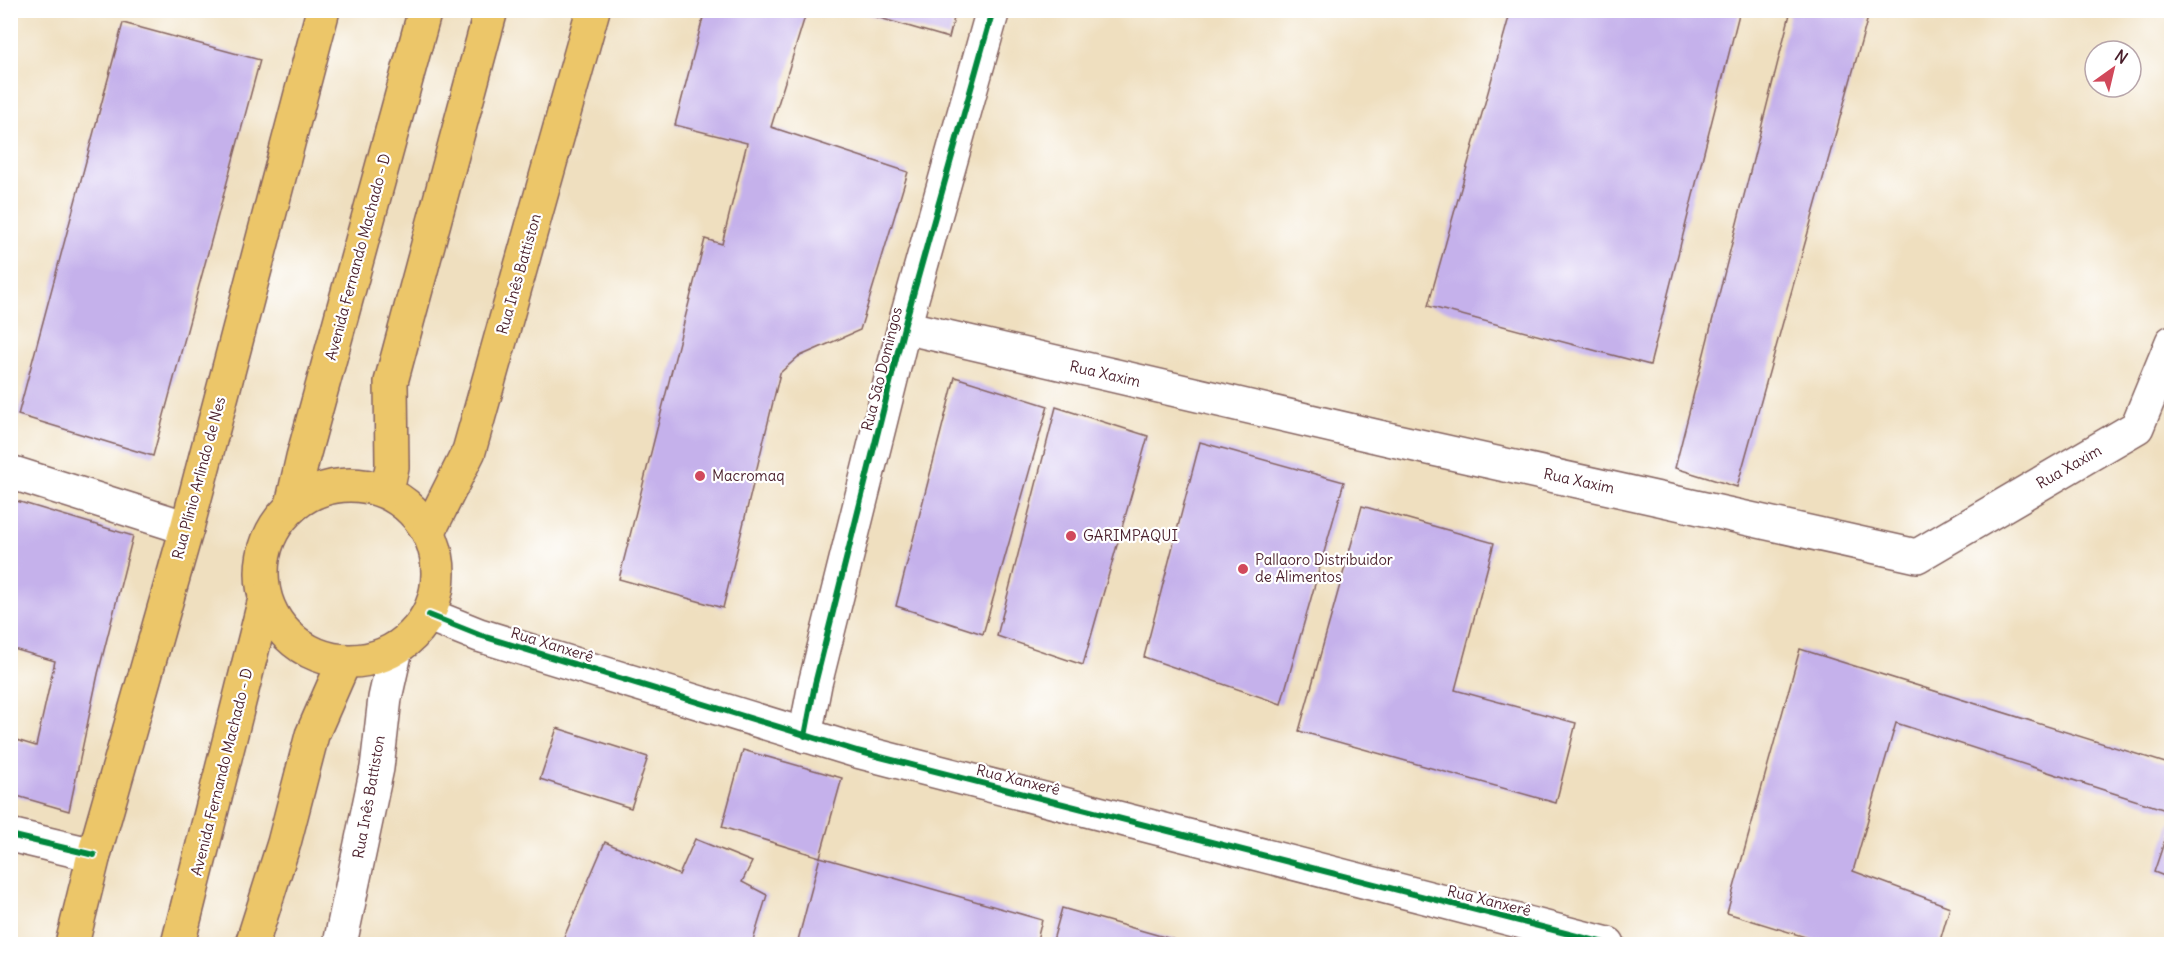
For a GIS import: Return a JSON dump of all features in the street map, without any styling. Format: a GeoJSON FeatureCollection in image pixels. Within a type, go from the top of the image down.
{"type":"FeatureCollection","features":[{"type":"Feature","properties":{"kind":"main road","name":"Rua Plínio Arlindo de Nes"},"geometry":{"type":"LineString","coordinates":[[72,945],[94,855],[187,528],[323,10]]}},
{"type":"Feature","properties":{"kind":"main road","name":"Avenida Fernando Machado - D"},"geometry":{"type":"LineString","coordinates":[[292,505],[303,457],[425,10]]}},
{"type":"Feature","properties":{"kind":"main road"},"geometry":{"type":"LineString","coordinates":[[387,492],[392,467],[391,382],[491,10]]}},
{"type":"Feature","properties":{"kind":"main road","name":"Rua Inês Battiston"},"geometry":{"type":"LineString","coordinates":[[429,531],[469,451],[593,10]]}},
{"type":"Feature","properties":{"kind":"main road"},"geometry":{"type":"LineString","coordinates":[[338,484],[371,486],[387,492],[411,508],[429,531],[438,559],[438,588],[429,615],[415,634],[396,649],[371,660],[344,662],[318,655],[295,642],[277,623],[265,599],[264,548],[275,525],[292,505],[306,495],[338,484]]}},
{"type":"Feature","properties":{"kind":"main road","name":"Avenida Fernando Machado - D"},"geometry":{"type":"LineString","coordinates":[[178,945],[265,599]]}},
{"type":"Feature","properties":{"kind":"main road"},"geometry":{"type":"LineString","coordinates":[[252,945],[284,843],[312,735],[344,662]]}},
{"type":"Feature","properties":{"kind":"street","name":"Rua São Domingos"},"geometry":{"type":"LineString","coordinates":[[805,736],[815,684],[904,327],[993,10]]}},
{"type":"Feature","properties":{"kind":"street","name":"Rua Xaxim"},"geometry":{"type":"LineString","coordinates":[[904,327],[1376,436],[1917,556],[2138,427],[2172,342]]}},
{"type":"Feature","properties":{"kind":"street"},"geometry":{"type":"LineString","coordinates":[[10,472],[187,528]]}},
{"type":"Feature","properties":{"kind":"street","name":"Rua Xanxerê"},"geometry":{"type":"LineString","coordinates":[[429,615],[479,635],[805,736],[1608,945]]}},
{"type":"Feature","properties":{"kind":"street","name":"Rua Inês Battiston"},"geometry":{"type":"LineString","coordinates":[[340,945],[377,768],[385,699],[396,649]]}},
{"type":"Feature","properties":{"kind":"street"},"geometry":{"type":"LineString","coordinates":[[10,835],[94,855]]}},
{"type":"Feature","properties":{"kind":"building"},"geometry":{"type":"Polygon","coordinates":[[[705,10],[807,10],[771,127],[908,172],[860,330],[798,357],[780,373],[723,608],[619,579],[705,239],[722,244],[747,143],[675,125],[705,10]]]}},
{"type":"Feature","properties":{"kind":"building"},"geometry":{"type":"Polygon","coordinates":[[[852,10],[956,10],[949,38],[852,10]]]}},
{"type":"Feature","properties":{"kind":"building"},"geometry":{"type":"Polygon","coordinates":[[[1511,10],[1740,10],[1650,365],[1428,306],[1511,10]]]}},
{"type":"Feature","properties":{"kind":"building"},"geometry":{"type":"Polygon","coordinates":[[[1791,10],[1870,10],[1737,487],[1675,468],[1791,10]]]}},
{"type":"Feature","properties":{"kind":"building"},"geometry":{"type":"Polygon","coordinates":[[[123,23],[260,60],[153,456],[18,415],[123,23]]]}},
{"type":"Feature","properties":{"kind":"building"},"geometry":{"type":"Polygon","coordinates":[[[955,377],[1048,406],[983,634],[896,606],[955,377]]]}},
{"type":"Feature","properties":{"kind":"building","name":"GARIMPAQUI"},"geometry":{"type":"Polygon","coordinates":[[[1056,407],[1148,436],[1083,665],[997,636],[1056,407]]]}},
{"type":"Feature","properties":{"kind":"building","name":"Pallaoro Distribuidor de Alimentos"},"geometry":{"type":"Polygon","coordinates":[[[1200,442],[1344,482],[1281,704],[1144,657],[1200,442]]]}},
{"type":"Feature","properties":{"kind":"building"},"geometry":{"type":"Polygon","coordinates":[[[10,499],[133,536],[98,674],[69,811],[10,794],[10,738],[36,746],[55,661],[10,648],[10,499]]]}},
{"type":"Feature","properties":{"kind":"building"},"geometry":{"type":"Polygon","coordinates":[[[1362,506],[1494,543],[1455,690],[1576,723],[1556,803],[1299,731],[1362,506]]]}},
{"type":"Feature","properties":{"kind":"building"},"geometry":{"type":"Polygon","coordinates":[[[1800,649],[2172,765],[2172,812],[1896,723],[1853,871],[1950,907],[1939,944],[1828,944],[1727,913],[1800,649]]]}},
{"type":"Feature","properties":{"kind":"building"},"geometry":{"type":"Polygon","coordinates":[[[557,728],[648,757],[631,808],[540,779],[557,728]]]}},
{"type":"Feature","properties":{"kind":"building"},"geometry":{"type":"Polygon","coordinates":[[[743,750],[842,778],[820,857],[722,827],[743,750]]]}},
{"type":"Feature","properties":{"kind":"building"},"geometry":{"type":"Polygon","coordinates":[[[2172,822],[2172,879],[2154,872],[2172,822]]]}},
{"type":"Feature","properties":{"kind":"building"},"geometry":{"type":"Polygon","coordinates":[[[695,839],[752,862],[742,882],[767,895],[752,944],[561,944],[605,842],[679,875],[695,839]]]}},
{"type":"Feature","properties":{"kind":"building"},"geometry":{"type":"Polygon","coordinates":[[[820,857],[1042,920],[1036,944],[797,944],[820,857]]]}},
{"type":"Feature","properties":{"kind":"building"},"geometry":{"type":"Polygon","coordinates":[[[1062,908],[1189,944],[1052,944],[1062,908]]]}},
{"type":"Feature","properties":{"kind":"cycle path"},"geometry":{"type":"LineString","coordinates":[[805,736],[815,684],[904,327],[993,10]]}},
{"type":"Feature","properties":{"kind":"cycle path"},"geometry":{"type":"LineString","coordinates":[[429,615],[479,635],[857,751],[1608,944]]}},
{"type":"Feature","properties":{"kind":"cycle path"},"geometry":{"type":"LineString","coordinates":[[10,835],[94,855]]}},
{"type":"Feature","properties":{"kind":"place","name":"Macromaq"},"geometry":{"type":"Point","coordinates":[700,476]}},
{"type":"Feature","properties":{"kind":"place","name":"GARIMPAQUI"},"geometry":{"type":"Point","coordinates":[1071,536]}},
{"type":"Feature","properties":{"kind":"place","name":"Pallaoro Distribuidor de Alimentos"},"geometry":{"type":"Point","coordinates":[1243,569]}}]}
